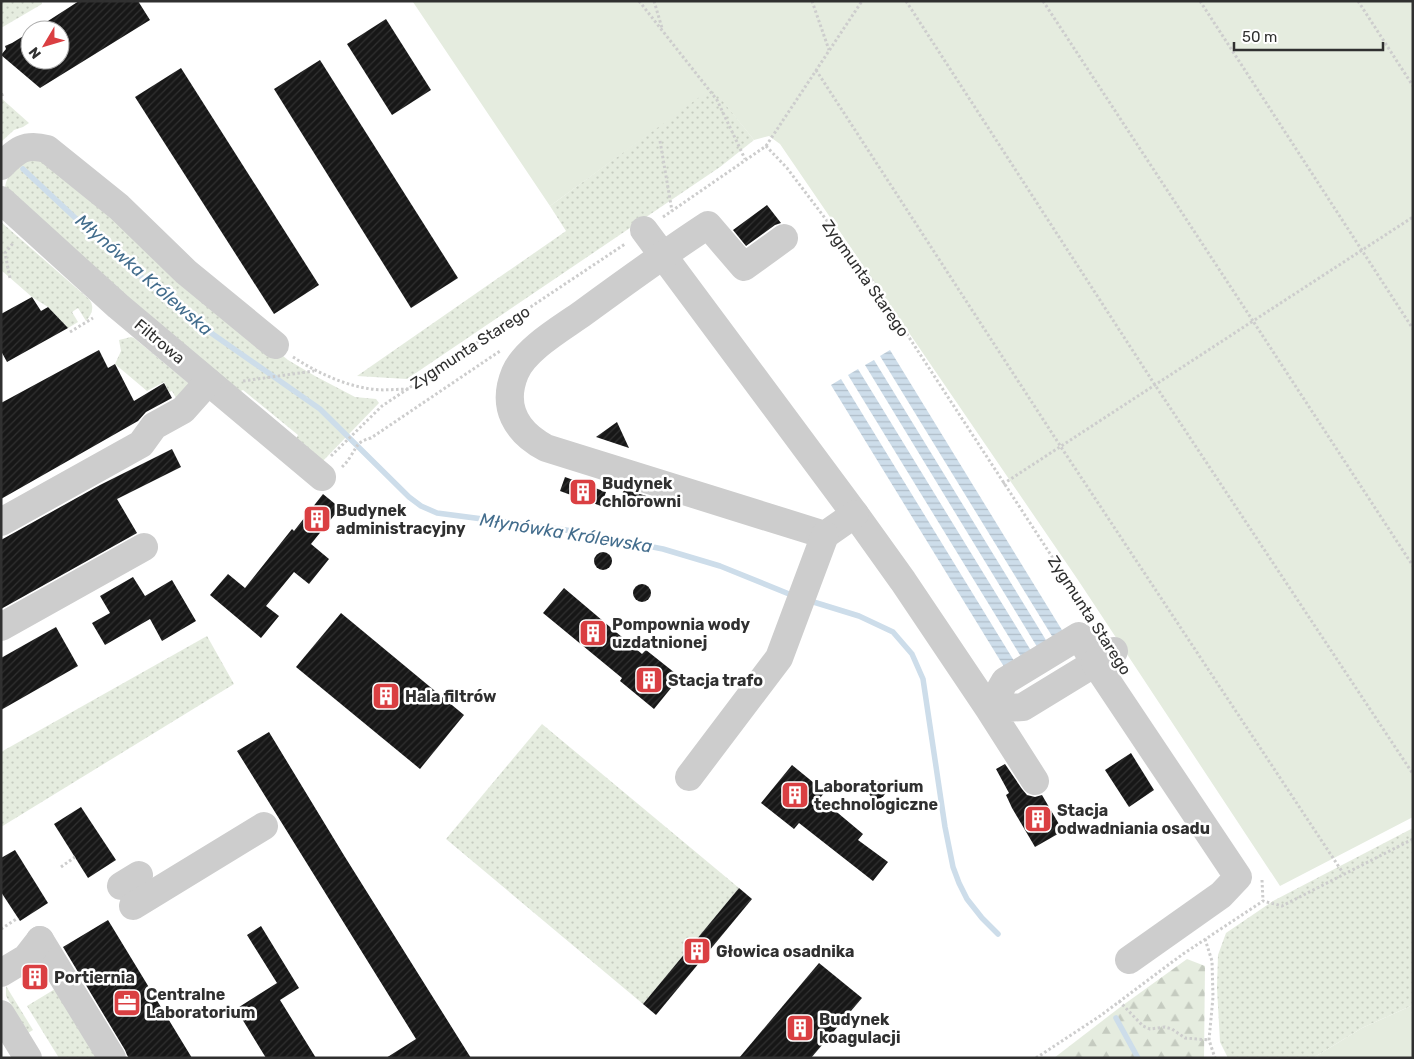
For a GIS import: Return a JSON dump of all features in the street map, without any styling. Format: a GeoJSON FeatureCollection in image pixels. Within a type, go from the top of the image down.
{"type":"FeatureCollection","features":[{"type":"Feature","properties":{"kind":"street"},"geometry":{"type":"LineString","coordinates":[[1,166],[15,153],[33,145],[47,149],[81,174],[119,207],[186,272],[275,345]]}},
{"type":"Feature","properties":{"kind":"street","name":"Filtrowa"},"geometry":{"type":"LineString","coordinates":[[1,200],[118,306],[322,477]]}},
{"type":"Feature","properties":{"kind":"street"},"geometry":{"type":"LineString","coordinates":[[784,238],[744,267],[708,225],[662,255],[535,348],[515,372],[510,404],[514,419],[520,429],[533,441],[546,448],[825,535]]}},
{"type":"Feature","properties":{"kind":"street"},"geometry":{"type":"LineString","coordinates":[[644,230],[903,581],[1035,781]]}},
{"type":"Feature","properties":{"kind":"street"},"geometry":{"type":"LineString","coordinates":[[1,522],[141,444],[154,426],[183,410],[215,387]]}},
{"type":"Feature","properties":{"kind":"street"},"geometry":{"type":"LineString","coordinates":[[689,777],[779,658],[825,535],[855,514]]}},
{"type":"Feature","properties":{"kind":"street"},"geometry":{"type":"LineString","coordinates":[[1,627],[144,547]]}},
{"type":"Feature","properties":{"kind":"street"},"geometry":{"type":"LineString","coordinates":[[989,710],[1006,681],[1079,636],[1105,657],[1238,877],[1221,895],[1129,960]]}},
{"type":"Feature","properties":{"kind":"street"},"geometry":{"type":"LineString","coordinates":[[131,889],[264,826]]}},
{"type":"Feature","properties":{"kind":"street"},"geometry":{"type":"LineString","coordinates":[[1,955],[18,945],[40,940]]}},
{"type":"Feature","properties":{"kind":"street"},"geometry":{"type":"LineString","coordinates":[[1,973],[26,958],[40,940]]}},
{"type":"Feature","properties":{"kind":"street"},"geometry":{"type":"LineString","coordinates":[[40,940],[112,1058]]}},
{"type":"Feature","properties":{"kind":"street"},"geometry":{"type":"LineString","coordinates":[[1,1014],[28,1058]]}},
{"type":"Feature","properties":{"kind":"path"},"geometry":{"type":"LineString","coordinates":[[639,1],[717,100],[745,159]]}},
{"type":"Feature","properties":{"kind":"path"},"geometry":{"type":"LineString","coordinates":[[654,1],[663,31]]}},
{"type":"Feature","properties":{"kind":"path"},"geometry":{"type":"LineString","coordinates":[[812,1],[829,50]]}},
{"type":"Feature","properties":{"kind":"path"},"geometry":{"type":"LineString","coordinates":[[766,146],[862,1]]}},
{"type":"Feature","properties":{"kind":"path"},"geometry":{"type":"LineString","coordinates":[[906,1],[1155,385],[1413,774]]}},
{"type":"Feature","properties":{"kind":"path"},"geometry":{"type":"LineString","coordinates":[[1043,1],[1413,566]]}},
{"type":"Feature","properties":{"kind":"path"},"geometry":{"type":"LineString","coordinates":[[1200,1],[1413,329]]}},
{"type":"Feature","properties":{"kind":"path"},"geometry":{"type":"LineString","coordinates":[[1358,1],[1413,86]]}},
{"type":"Feature","properties":{"kind":"path"},"geometry":{"type":"LineString","coordinates":[[816,70],[1061,448],[1343,873]]}},
{"type":"Feature","properties":{"kind":"path"},"geometry":{"type":"LineString","coordinates":[[660,140],[672,211]]}},
{"type":"Feature","properties":{"kind":"path","name":"Zygmunta Starego"},"geometry":{"type":"LineString","coordinates":[[275,345],[314,371],[340,381],[372,390],[410,388],[766,146],[787,168],[871,279],[1093,620]]}},
{"type":"Feature","properties":{"kind":"path"},"geometry":{"type":"LineString","coordinates":[[1003,484],[1061,448],[1413,216]]}},
{"type":"Feature","properties":{"kind":"path"},"geometry":{"type":"LineString","coordinates":[[10,278],[5,253],[14,242]]}},
{"type":"Feature","properties":{"kind":"path"},"geometry":{"type":"LineString","coordinates":[[70,332],[93,318]]}},
{"type":"Feature","properties":{"kind":"path"},"geometry":{"type":"LineString","coordinates":[[355,447],[362,440],[371,438],[500,350],[535,348]]}},
{"type":"Feature","properties":{"kind":"path"},"geometry":{"type":"LineString","coordinates":[[215,387],[314,371]]}},
{"type":"Feature","properties":{"kind":"path"},"geometry":{"type":"LineString","coordinates":[[348,440],[375,411],[410,388]]}},
{"type":"Feature","properties":{"kind":"path"},"geometry":{"type":"LineString","coordinates":[[1036,1058],[1100,1016],[1205,939],[1263,902],[1282,906],[1343,873],[1413,839]]}},
{"type":"Feature","properties":{"kind":"path"},"geometry":{"type":"LineString","coordinates":[[61,867],[75,857]]}},
{"type":"Feature","properties":{"kind":"path"},"geometry":{"type":"LineString","coordinates":[[1258,874],[1263,881],[1263,902]]}},
{"type":"Feature","properties":{"kind":"path"},"geometry":{"type":"LineString","coordinates":[[1,929],[18,918]]}},
{"type":"Feature","properties":{"kind":"path"},"geometry":{"type":"LineString","coordinates":[[1205,939],[1212,961],[1213,998],[1209,1040],[1215,1058]]}},
{"type":"Feature","properties":{"kind":"path"},"geometry":{"type":"LineString","coordinates":[[1119,1001],[1143,1026],[1150,1029],[1165,1027],[1172,1029],[1185,1038],[1209,1040]]}},
{"type":"Feature","properties":{"kind":"green space"},"geometry":{"type":"Polygon","coordinates":[[[1,1],[41,1],[42,4],[1,28],[1,1]]]}},
{"type":"Feature","properties":{"kind":"green space"},"geometry":{"type":"Polygon","coordinates":[[[1413,1],[1413,817],[1280,886],[1078,580],[780,144],[769,136],[754,140],[712,88],[550,206],[413,2],[1413,1]]]}},
{"type":"Feature","properties":{"kind":"green space"},"geometry":{"type":"Polygon","coordinates":[[[712,87],[754,140],[720,167],[407,379],[357,376],[566,231],[550,206],[712,87]]]}},
{"type":"Feature","properties":{"kind":"green space"},"geometry":{"type":"Polygon","coordinates":[[[1,98],[29,123],[14,130],[1,142],[1,98]]]}},
{"type":"Feature","properties":{"kind":"green space"},"geometry":{"type":"Polygon","coordinates":[[[28,160],[41,161],[288,360],[355,397],[376,399],[379,403],[320,464],[294,443],[298,435],[243,390],[234,394],[5,190],[9,176],[28,160]]]}},
{"type":"Feature","properties":{"kind":"green space"},"geometry":{"type":"Polygon","coordinates":[[[1,222],[89,299],[92,310],[86,321],[78,308],[72,312],[78,322],[68,328],[48,307],[32,297],[1,270],[1,222]]]}},
{"type":"Feature","properties":{"kind":"green space"},"geometry":{"type":"Polygon","coordinates":[[[131,337],[197,390],[180,405],[172,391],[169,392],[164,382],[147,391],[115,364],[121,351],[119,340],[131,337]]]}},
{"type":"Feature","properties":{"kind":"green space"},"geometry":{"type":"Polygon","coordinates":[[[207,636],[234,684],[1,827],[1,752],[207,636]]]}},
{"type":"Feature","properties":{"kind":"green space"},"geometry":{"type":"Polygon","coordinates":[[[542,724],[739,888],[643,1004],[446,839],[542,724]]]}},
{"type":"Feature","properties":{"kind":"green space"},"geometry":{"type":"Polygon","coordinates":[[[1413,828],[1413,1005],[1362,1028],[1313,1058],[1228,1058],[1220,1042],[1217,988],[1218,955],[1226,933],[1273,901],[1413,828]]]}},
{"type":"Feature","properties":{"kind":"green space"},"geometry":{"type":"Polygon","coordinates":[[[1187,959],[1205,966],[1204,1058],[1054,1058],[1119,1008],[1187,959]]]}},
{"type":"Feature","properties":{"kind":"green space"},"geometry":{"type":"Polygon","coordinates":[[[6,986],[33,1030],[28,1033],[6,996],[6,986]]]}},
{"type":"Feature","properties":{"kind":"green space"},"geometry":{"type":"Polygon","coordinates":[[[55,989],[97,1058],[59,1058],[27,1006],[55,989]]]}},
{"type":"Feature","properties":{"kind":"green space"},"geometry":{"type":"Polygon","coordinates":[[[1413,1005],[1413,1058],[1313,1058],[1362,1028],[1413,1005]]]}},
{"type":"Feature","properties":{"kind":"water"},"geometry":{"type":"Polygon","coordinates":[[[890,350],[1065,635],[1055,641],[880,356],[890,350]]]}},
{"type":"Feature","properties":{"kind":"water"},"geometry":{"type":"Polygon","coordinates":[[[874,360],[1049,645],[1039,650],[865,365],[874,360]]]}},
{"type":"Feature","properties":{"kind":"water"},"geometry":{"type":"Polygon","coordinates":[[[858,369],[1033,654],[1023,660],[848,375],[858,369]]]}},
{"type":"Feature","properties":{"kind":"water"},"geometry":{"type":"Polygon","coordinates":[[[841,379],[1016,664],[1006,670],[831,385],[841,379]]]}},
{"type":"Feature","properties":{"kind":"building"},"geometry":{"type":"Polygon","coordinates":[[[79,1],[138,1],[150,20],[70,69],[70,20],[50,20],[79,1]]]}},
{"type":"Feature","properties":{"kind":"building"},"geometry":{"type":"Polygon","coordinates":[[[386,19],[431,90],[392,115],[347,44],[386,19]]]}},
{"type":"Feature","properties":{"kind":"building"},"geometry":{"type":"Polygon","coordinates":[[[20,38],[20,70],[69,70],[40,88],[1,55],[6,49],[5,46],[20,38]]]}},
{"type":"Feature","properties":{"kind":"building"},"geometry":{"type":"Polygon","coordinates":[[[320,60],[458,278],[411,308],[274,89],[320,60]]]}},
{"type":"Feature","properties":{"kind":"building"},"geometry":{"type":"Polygon","coordinates":[[[181,68],[319,285],[274,314],[135,97],[181,68]]]}},
{"type":"Feature","properties":{"kind":"building"},"geometry":{"type":"Polygon","coordinates":[[[767,205],[781,223],[775,225],[746,246],[733,230],[767,205]]]}},
{"type":"Feature","properties":{"kind":"building"},"geometry":{"type":"Polygon","coordinates":[[[32,297],[41,311],[48,307],[68,328],[7,362],[1,351],[1,314],[32,297]]]}},
{"type":"Feature","properties":{"kind":"building"},"geometry":{"type":"Polygon","coordinates":[[[99,350],[108,368],[115,364],[134,401],[164,383],[172,398],[146,412],[138,421],[1,499],[1,403],[99,350]]]}},
{"type":"Feature","properties":{"kind":"building"},"geometry":{"type":"Polygon","coordinates":[[[617,422],[629,448],[596,437],[617,422]]]}},
{"type":"Feature","properties":{"kind":"building"},"geometry":{"type":"Polygon","coordinates":[[[172,449],[181,467],[117,499],[137,533],[1,609],[1,540],[100,485],[172,449]]]}},
{"type":"Feature","properties":{"kind":"building","name":"Budynek chlorowni"},"geometry":{"type":"Polygon","coordinates":[[[565,477],[606,492],[601,506],[560,491],[565,477]]]}},
{"type":"Feature","properties":{"kind":"building"},"geometry":{"type":"Polygon","coordinates":[[[624,489],[659,500],[657,508],[621,498],[624,489]]]}},
{"type":"Feature","properties":{"kind":"building"},"geometry":{"type":"Polygon","coordinates":[[[323,494],[340,508],[311,544],[329,559],[309,584],[294,572],[266,606],[279,616],[261,638],[210,595],[228,574],[245,588],[292,529],[294,531],[323,494]]]}},
{"type":"Feature","properties":{"kind":"building"},"geometry":{"type":"Polygon","coordinates":[[[603,552],[609,555],[612,561],[609,567],[603,570],[597,567],[594,561],[597,555],[603,552]]]}},
{"type":"Feature","properties":{"kind":"building"},"geometry":{"type":"Polygon","coordinates":[[[133,577],[145,596],[172,580],[196,621],[162,641],[150,619],[105,645],[92,623],[110,613],[100,596],[133,577]]]}},
{"type":"Feature","properties":{"kind":"building"},"geometry":{"type":"Polygon","coordinates":[[[642,584],[648,587],[651,593],[648,599],[642,602],[636,599],[633,593],[636,587],[642,584]]]}},
{"type":"Feature","properties":{"kind":"building","name":"Pompownia wody uzdatnionej"},"geometry":{"type":"Polygon","coordinates":[[[564,588],[642,654],[646,650],[680,677],[654,709],[620,681],[622,678],[543,613],[564,588]]]}},
{"type":"Feature","properties":{"kind":"building","name":"Hala filtrów"},"geometry":{"type":"Polygon","coordinates":[[[341,613],[464,715],[420,769],[296,667],[341,613]]]}},
{"type":"Feature","properties":{"kind":"building"},"geometry":{"type":"Polygon","coordinates":[[[56,627],[78,666],[1,710],[1,658],[56,627]]]}},
{"type":"Feature","properties":{"kind":"building"},"geometry":{"type":"Polygon","coordinates":[[[269,732],[471,1058],[386,1058],[416,1039],[237,751],[269,732]]]}},
{"type":"Feature","properties":{"kind":"building"},"geometry":{"type":"Polygon","coordinates":[[[1131,753],[1154,790],[1129,807],[1105,770],[1131,753]]]}},
{"type":"Feature","properties":{"kind":"building","name":"Stacja odwadniania osadu"},"geometry":{"type":"Polygon","coordinates":[[[1005,764],[1027,795],[1035,797],[1042,795],[1063,831],[1035,847],[1012,808],[1006,795],[1009,793],[996,769],[1005,764]]]}},
{"type":"Feature","properties":{"kind":"building"},"geometry":{"type":"Polygon","coordinates":[[[792,765],[825,792],[820,798],[863,834],[858,840],[888,862],[873,881],[799,823],[794,829],[761,803],[792,765]]]}},
{"type":"Feature","properties":{"kind":"building"},"geometry":{"type":"Polygon","coordinates":[[[877,781],[883,784],[886,790],[883,796],[877,799],[871,796],[868,790],[871,784],[877,781]]]}},
{"type":"Feature","properties":{"kind":"building"},"geometry":{"type":"Polygon","coordinates":[[[81,807],[116,860],[88,878],[54,824],[81,807]]]}},
{"type":"Feature","properties":{"kind":"building"},"geometry":{"type":"Polygon","coordinates":[[[15,850],[48,903],[20,921],[1,892],[1,858],[15,850]]]}},
{"type":"Feature","properties":{"kind":"building","name":"Głowica osadnika"},"geometry":{"type":"Polygon","coordinates":[[[739,888],[752,899],[656,1015],[643,1004],[739,888]]]}},
{"type":"Feature","properties":{"kind":"building","name":"Centralne Laboratorium"},"geometry":{"type":"Polygon","coordinates":[[[108,920],[192,1058],[129,1058],[127,1055],[63,947],[108,920]]]}},
{"type":"Feature","properties":{"kind":"building"},"geometry":{"type":"Polygon","coordinates":[[[261,926],[299,988],[280,1000],[316,1058],[266,1058],[236,1009],[277,983],[247,935],[261,926]]]}},
{"type":"Feature","properties":{"kind":"building","name":"Budynek koagulacji"},"geometry":{"type":"Polygon","coordinates":[[[819,963],[862,998],[811,1058],[739,1058],[819,963]]]}},
{"type":"Feature","properties":{"kind":"building","name":"Portiernia"},"geometry":{"type":"Polygon","coordinates":[[[38,967],[46,980],[30,990],[23,978],[38,967]]]}},
{"type":"Feature","properties":{"kind":"waterway","name":"Młynówka Królewska"},"geometry":{"type":"LineString","coordinates":[[23,169],[102,243],[184,314],[320,409],[409,497],[421,506],[437,513],[566,530],[663,549],[720,566],[794,596]]}},
{"type":"Feature","properties":{"kind":"waterway","name":"Młynówka Królewska"},"geometry":{"type":"LineString","coordinates":[[807,600],[859,616],[893,632],[912,654],[923,679],[945,827],[953,867],[967,899],[998,934]]}},
{"type":"Feature","properties":{"kind":"waterway","name":"Młynówka Królewska"},"geometry":{"type":"LineString","coordinates":[[1116,1018],[1138,1058]]}},
{"type":"Feature","properties":{"kind":"place","name":"Budynek chlorowni"},"geometry":{"type":"Point","coordinates":[583,492]}},
{"type":"Feature","properties":{"kind":"place","name":"Budynek administracyjny"},"geometry":{"type":"Point","coordinates":[317,519]}},
{"type":"Feature","properties":{"kind":"place","name":"Pompownia wody uzdatnionej"},"geometry":{"type":"Point","coordinates":[593,633]}},
{"type":"Feature","properties":{"kind":"place","name":"Stacja trafo"},"geometry":{"type":"Point","coordinates":[649,680]}},
{"type":"Feature","properties":{"kind":"place","name":"Hala filtrów"},"geometry":{"type":"Point","coordinates":[386,696]}},
{"type":"Feature","properties":{"kind":"place","name":"Laboratorium technologiczne"},"geometry":{"type":"Point","coordinates":[795,795]}},
{"type":"Feature","properties":{"kind":"place","name":"Stacja odwadniania osadu"},"geometry":{"type":"Point","coordinates":[1038,819]}},
{"type":"Feature","properties":{"kind":"place","name":"Głowica osadnika"},"geometry":{"type":"Point","coordinates":[697,951]}},
{"type":"Feature","properties":{"kind":"place","name":"Portiernia"},"geometry":{"type":"Point","coordinates":[35,977]}},
{"type":"Feature","properties":{"kind":"place","name":"Centralne Laboratorium"},"geometry":{"type":"Point","coordinates":[127,1003]}},
{"type":"Feature","properties":{"kind":"place","name":"Budynek koagulacji"},"geometry":{"type":"Point","coordinates":[800,1028]}}]}
